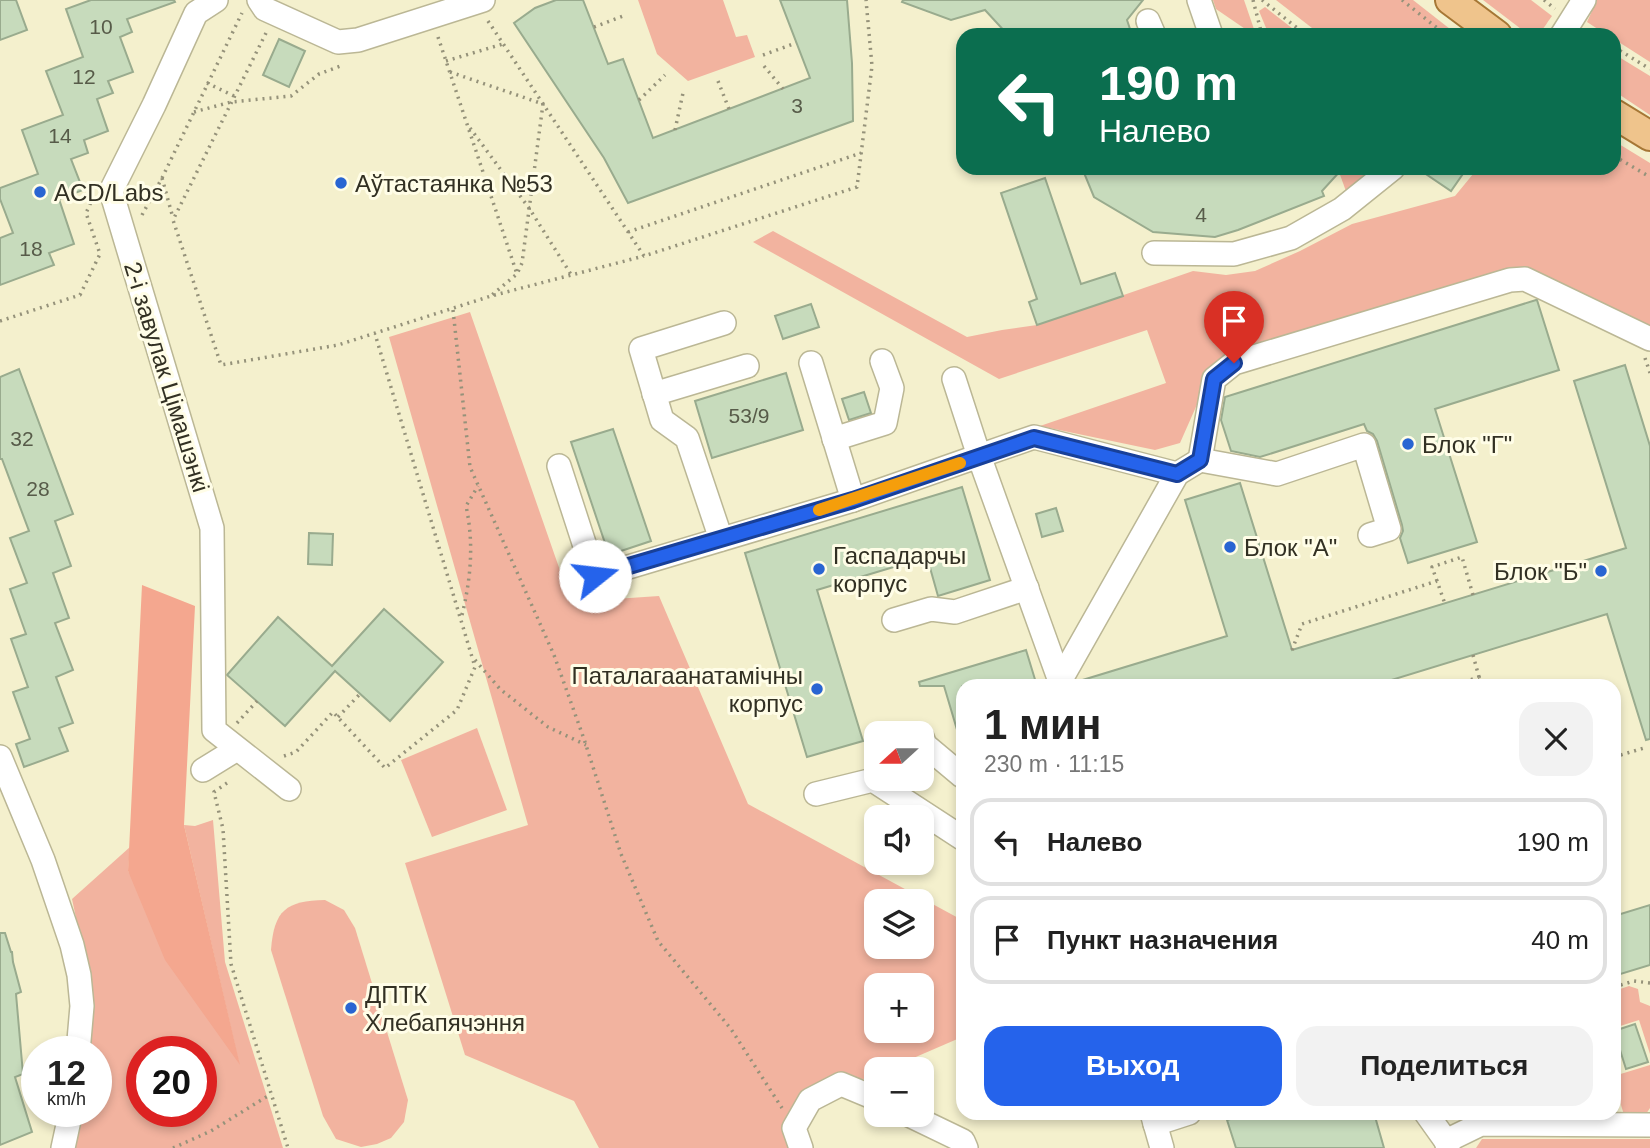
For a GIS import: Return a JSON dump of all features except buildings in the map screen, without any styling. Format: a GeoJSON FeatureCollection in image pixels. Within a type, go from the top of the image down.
{"type":"FeatureCollection","features":[{"type":"Feature","properties":{"kind":"main road"},"geometry":{"type":"LineString","coordinates":[[1450,0],[1470,27]]}},
{"type":"Feature","properties":{"kind":"main road"},"geometry":{"type":"LineString","coordinates":[[1621,118],[1650,136]]}},
{"type":"Feature","properties":{"kind":"street","name":"2-і завулак Цімашэнкі"},"geometry":{"type":"LineString","coordinates":[[216,0],[196,13],[111,191],[212,528],[214,730],[231,743]]}},
{"type":"Feature","properties":{"kind":"street"},"geometry":{"type":"LineString","coordinates":[[1199,0],[1209,28]]}},
{"type":"Feature","properties":{"kind":"street"},"geometry":{"type":"LineString","coordinates":[[1566,28],[1584,0]]}},
{"type":"Feature","properties":{"kind":"street"},"geometry":{"type":"LineString","coordinates":[[255,9],[265,9],[338,42],[358,40],[485,9]]}},
{"type":"Feature","properties":{"kind":"street"},"geometry":{"type":"LineString","coordinates":[[1154,253],[1234,254],[1291,238],[1342,209],[1384,175]]}},
{"type":"Feature","properties":{"kind":"street"},"geometry":{"type":"LineString","coordinates":[[1200,460],[1214,379],[1234,363],[1510,280],[1525,279],[1650,339]]}},
{"type":"Feature","properties":{"kind":"street"},"geometry":{"type":"LineString","coordinates":[[721,539],[687,438],[662,419],[641,349],[724,323]]}},
{"type":"Feature","properties":{"kind":"street"},"geometry":{"type":"LineString","coordinates":[[834,439],[885,423],[892,388],[882,361]]}},
{"type":"Feature","properties":{"kind":"street"},"geometry":{"type":"LineString","coordinates":[[811,363],[853,500]]}},
{"type":"Feature","properties":{"kind":"street"},"geometry":{"type":"LineString","coordinates":[[654,394],[747,366]]}},
{"type":"Feature","properties":{"kind":"street"},"geometry":{"type":"LineString","coordinates":[[954,379],[1059,679]]}},
{"type":"Feature","properties":{"kind":"street"},"geometry":{"type":"LineString","coordinates":[[559,466],[595,576],[853,500],[1034,438],[1177,474]]}},
{"type":"Feature","properties":{"kind":"street"},"geometry":{"type":"LineString","coordinates":[[1062,679],[1177,474],[1200,460],[1277,474],[1364,445],[1389,529],[1370,535]]}},
{"type":"Feature","properties":{"kind":"street"},"geometry":{"type":"LineString","coordinates":[[894,620],[931,609],[955,612],[1027,588]]}},
{"type":"Feature","properties":{"kind":"street"},"geometry":{"type":"LineString","coordinates":[[203,770],[231,743],[289,789]]}},
{"type":"Feature","properties":{"kind":"street"},"geometry":{"type":"LineString","coordinates":[[934,753],[956,771]]}},
{"type":"Feature","properties":{"kind":"street"},"geometry":{"type":"LineString","coordinates":[[0,757],[43,860],[72,945],[82,1006],[79,1036]]}},
{"type":"Feature","properties":{"kind":"street"},"geometry":{"type":"LineString","coordinates":[[816,794],[873,780],[956,834]]}},
{"type":"Feature","properties":{"kind":"street"},"geometry":{"type":"LineString","coordinates":[[797,1138],[810,1101],[841,1084],[864,1094]]}},
{"type":"Feature","properties":{"kind":"street"},"geometry":{"type":"LineString","coordinates":[[1153,1120],[1163,1148]]}},
{"type":"Feature","properties":{"kind":"street"},"geometry":{"type":"LineString","coordinates":[[1431,1120],[1447,1145],[1481,1124],[1502,1120]]}},
{"type":"Feature","properties":{"kind":"street"},"geometry":{"type":"LineString","coordinates":[[1611,1120],[1650,1125]]}},
{"type":"Feature","properties":{"kind":"street"},"geometry":{"type":"LineString","coordinates":[[64,1148],[68,1127]]}},
{"type":"Feature","properties":{"kind":"street"},"geometry":{"type":"LineString","coordinates":[[934,1127],[963,1141],[966,1148]]}},
{"type":"Feature","properties":{"kind":"path"},"geometry":{"type":"LineString","coordinates":[[162,178],[173,220],[221,365],[338,345],[491,296],[644,256],[857,187],[872,66],[866,0]]}},
{"type":"Feature","properties":{"kind":"path"},"geometry":{"type":"LineString","coordinates":[[1253,0],[1260,28]]}},
{"type":"Feature","properties":{"kind":"path"},"geometry":{"type":"LineString","coordinates":[[1262,0],[1297,28]]}},
{"type":"Feature","properties":{"kind":"path"},"geometry":{"type":"LineString","coordinates":[[1402,0],[1437,28]]}},
{"type":"Feature","properties":{"kind":"path"},"geometry":{"type":"LineString","coordinates":[[100,254],[124,237],[144,213],[242,12],[255,9]]}},
{"type":"Feature","properties":{"kind":"path"},"geometry":{"type":"LineString","coordinates":[[485,9],[503,44],[644,256]]}},
{"type":"Feature","properties":{"kind":"path"},"geometry":{"type":"LineString","coordinates":[[594,27],[626,15]]}},
{"type":"Feature","properties":{"kind":"path"},"geometry":{"type":"LineString","coordinates":[[173,220],[268,28]]}},
{"type":"Feature","properties":{"kind":"path"},"geometry":{"type":"LineString","coordinates":[[436,30],[517,274]]}},
{"type":"Feature","properties":{"kind":"path"},"geometry":{"type":"LineString","coordinates":[[763,55],[796,43]]}},
{"type":"Feature","properties":{"kind":"path"},"geometry":{"type":"LineString","coordinates":[[446,61],[503,44]]}},
{"type":"Feature","properties":{"kind":"path"},"geometry":{"type":"LineString","coordinates":[[1621,51],[1650,69]]}},
{"type":"Feature","properties":{"kind":"path"},"geometry":{"type":"LineString","coordinates":[[194,112],[231,102],[291,96],[319,74],[353,61]]}},
{"type":"Feature","properties":{"kind":"path"},"geometry":{"type":"LineString","coordinates":[[764,66],[783,89]]}},
{"type":"Feature","properties":{"kind":"path"},"geometry":{"type":"LineString","coordinates":[[450,72],[543,104]]}},
{"type":"Feature","properties":{"kind":"path"},"geometry":{"type":"LineString","coordinates":[[639,100],[665,75]]}},
{"type":"Feature","properties":{"kind":"path"},"geometry":{"type":"LineString","coordinates":[[718,81],[729,109]]}},
{"type":"Feature","properties":{"kind":"path"},"geometry":{"type":"LineString","coordinates":[[207,83],[234,96]]}},
{"type":"Feature","properties":{"kind":"path"},"geometry":{"type":"LineString","coordinates":[[675,130],[683,93]]}},
{"type":"Feature","properties":{"kind":"path"},"geometry":{"type":"LineString","coordinates":[[491,296],[517,274],[522,263],[543,104]]}},
{"type":"Feature","properties":{"kind":"path"},"geometry":{"type":"LineString","coordinates":[[467,124],[529,208],[572,276]]}},
{"type":"Feature","properties":{"kind":"path"},"geometry":{"type":"LineString","coordinates":[[628,232],[861,153]]}},
{"type":"Feature","properties":{"kind":"path"},"geometry":{"type":"LineString","coordinates":[[1621,160],[1650,177]]}},
{"type":"Feature","properties":{"kind":"path"},"geometry":{"type":"LineString","coordinates":[[0,321],[80,295]]}},
{"type":"Feature","properties":{"kind":"path"},"geometry":{"type":"LineString","coordinates":[[453,310],[470,467],[554,655],[621,854],[658,942],[731,1029],[797,1138]]}},
{"type":"Feature","properties":{"kind":"path"},"geometry":{"type":"LineString","coordinates":[[288,1148],[231,964],[223,829],[214,792],[257,764],[296,752],[334,712],[385,768],[457,710],[475,667],[375,334]]}},
{"type":"Feature","properties":{"kind":"path"},"geometry":{"type":"LineString","coordinates":[[461,617],[469,585],[471,527],[466,506],[478,486]]}},
{"type":"Feature","properties":{"kind":"path"},"geometry":{"type":"LineString","coordinates":[[1445,604],[1432,568],[1462,557],[1473,595]]}},
{"type":"Feature","properties":{"kind":"path"},"geometry":{"type":"LineString","coordinates":[[1292,650],[1302,624],[1437,581]]}},
{"type":"Feature","properties":{"kind":"path"},"geometry":{"type":"LineString","coordinates":[[1473,655],[1479,677],[1473,679]]}},
{"type":"Feature","properties":{"kind":"path"},"geometry":{"type":"LineString","coordinates":[[474,659],[500,689],[548,727],[586,745]]}},
{"type":"Feature","properties":{"kind":"path"},"geometry":{"type":"LineString","coordinates":[[338,717],[360,694]]}},
{"type":"Feature","properties":{"kind":"path"},"geometry":{"type":"LineString","coordinates":[[231,743],[257,701]]}},
{"type":"Feature","properties":{"kind":"path"},"geometry":{"type":"LineString","coordinates":[[1621,755],[1644,748]]}},
{"type":"Feature","properties":{"kind":"path"},"geometry":{"type":"LineString","coordinates":[[1621,985],[1634,981],[1650,983]]}},
{"type":"Feature","properties":{"kind":"path"},"geometry":{"type":"LineString","coordinates":[[173,1148],[211,1130],[271,1094]]}},
{"type":"Feature","properties":{"kind":"shaded area"},"geometry":{"type":"Polygon","coordinates":[[[638,0],[723,0],[736,37],[747,35],[755,57],[688,81],[657,54],[638,0]]]}},
{"type":"Feature","properties":{"kind":"shaded area"},"geometry":{"type":"Polygon","coordinates":[[[1213,0],[1244,0],[1254,28],[1244,28],[1216,9],[1213,0]]]}},
{"type":"Feature","properties":{"kind":"shaded area"},"geometry":{"type":"Polygon","coordinates":[[[1276,0],[1413,0],[1449,28],[1312,28],[1276,0]]]}},
{"type":"Feature","properties":{"kind":"shaded area"},"geometry":{"type":"Polygon","coordinates":[[[1483,0],[1531,0],[1552,16],[1543,28],[1520,28],[1483,0]]]}},
{"type":"Feature","properties":{"kind":"shaded area"},"geometry":{"type":"Polygon","coordinates":[[[1597,0],[1650,0],[1650,62],[1621,43],[1621,28],[1596,28],[1587,22],[1597,0]]]}},
{"type":"Feature","properties":{"kind":"shaded area"},"geometry":{"type":"Polygon","coordinates":[[[1265,7],[1292,28],[1266,28],[1259,11],[1265,7]]]}},
{"type":"Feature","properties":{"kind":"shaded area"},"geometry":{"type":"Polygon","coordinates":[[[1621,58],[1650,76],[1650,115],[1621,96],[1621,58]]]}},
{"type":"Feature","properties":{"kind":"shaded area"},"geometry":{"type":"Polygon","coordinates":[[[1621,145],[1650,163],[1650,332],[1526,270],[1214,366],[1180,443],[1155,450],[1040,426],[1166,383],[1147,330],[999,379],[753,242],[773,231],[967,337],[1037,325],[1193,271],[1226,275],[1255,271],[1352,224],[1455,196],[1472,175],[1621,175],[1621,145]]]}},
{"type":"Feature","properties":{"kind":"shaded area"},"geometry":{"type":"Polygon","coordinates":[[[1340,175],[1368,175],[1347,194],[1340,175]]]}},
{"type":"Feature","properties":{"kind":"shaded area"},"geometry":{"type":"Polygon","coordinates":[[[470,312],[571,602],[659,596],[748,804],[864,867],[864,875],[879,875],[905,889],[864,889],[864,959],[934,959],[934,905],[956,917],[956,1040],[916,1057],[864,1057],[864,1079],[840,1078],[808,1093],[793,1148],[599,1148],[574,1101],[465,1055],[405,863],[528,825],[389,337],[470,312]]]}},
{"type":"Feature","properties":{"kind":"shaded area"},"geometry":{"type":"Polygon","coordinates":[[[142,585],[195,606],[184,825],[240,1065],[165,960],[128,871],[142,585]]]}},
{"type":"Feature","properties":{"kind":"shaded area"},"geometry":{"type":"Polygon","coordinates":[[[477,728],[507,810],[432,837],[401,760],[477,728]]]}},
{"type":"Feature","properties":{"kind":"shaded area"},"geometry":{"type":"Polygon","coordinates":[[[213,820],[225,962],[283,1148],[70,1148],[75,1127],[112,1127],[112,1036],[84,1036],[83,951],[72,899],[130,847],[128,871],[239,1063],[184,825],[195,826],[213,820]]]}},
{"type":"Feature","properties":{"kind":"shaded area"},"geometry":{"type":"Polygon","coordinates":[[[325,900],[344,910],[355,928],[408,1100],[404,1122],[391,1138],[361,1147],[336,1139],[323,1116],[271,950],[275,925],[284,910],[301,903],[325,900]]]}},
{"type":"Feature","properties":{"kind":"shaded area"},"geometry":{"type":"Polygon","coordinates":[[[1629,986],[1638,989],[1640,1002],[1650,1006],[1650,1054],[1639,1020],[1621,1026],[1621,989],[1629,986]]]}},
{"type":"Feature","properties":{"kind":"shaded area"},"geometry":{"type":"Polygon","coordinates":[[[1650,1065],[1650,1108],[1646,1114],[1624,1115],[1621,1105],[1621,1074],[1650,1065]]]}},
{"type":"Feature","properties":{"kind":"shaded area"},"geometry":{"type":"Polygon","coordinates":[[[1482,1139],[1650,1139],[1650,1148],[1476,1148],[1482,1139]]]}},
{"type":"Feature","properties":{"kind":"slow traffic"},"geometry":{"type":"LineString","coordinates":[[819,510],[960,463]]}},
{"type":"Feature","properties":{"kind":"place","name":"Аўтастаянка №53"},"geometry":{"type":"Point","coordinates":[341,183]}},
{"type":"Feature","properties":{"kind":"place","name":"ACD/Labs"},"geometry":{"type":"Point","coordinates":[40,192]}},
{"type":"Feature","properties":{"kind":"place","name":"Блок \"Г\""},"geometry":{"type":"Point","coordinates":[1408,444]}},
{"type":"Feature","properties":{"kind":"place","name":"Блок \"А\""},"geometry":{"type":"Point","coordinates":[1230,547]}},
{"type":"Feature","properties":{"kind":"place","name":"Гаспадарчы корпус"},"geometry":{"type":"Point","coordinates":[819,569]}},
{"type":"Feature","properties":{"kind":"place","name":"Блок \"Б\""},"geometry":{"type":"Point","coordinates":[1601,571]}},
{"type":"Feature","properties":{"kind":"place","name":"Паталагаанатамічны корпус"},"geometry":{"type":"Point","coordinates":[817,689]}},
{"type":"Feature","properties":{"kind":"place","name":"ДПТК Хлебапячэння"},"geometry":{"type":"Point","coordinates":[351,1008]}},
{"type":"Feature","properties":{"kind":"route"},"geometry":{"type":"LineString","coordinates":[[595,576],[853,500],[1034,438],[1177,474],[1200,460],[1214,379],[1234,363]]}}]}
